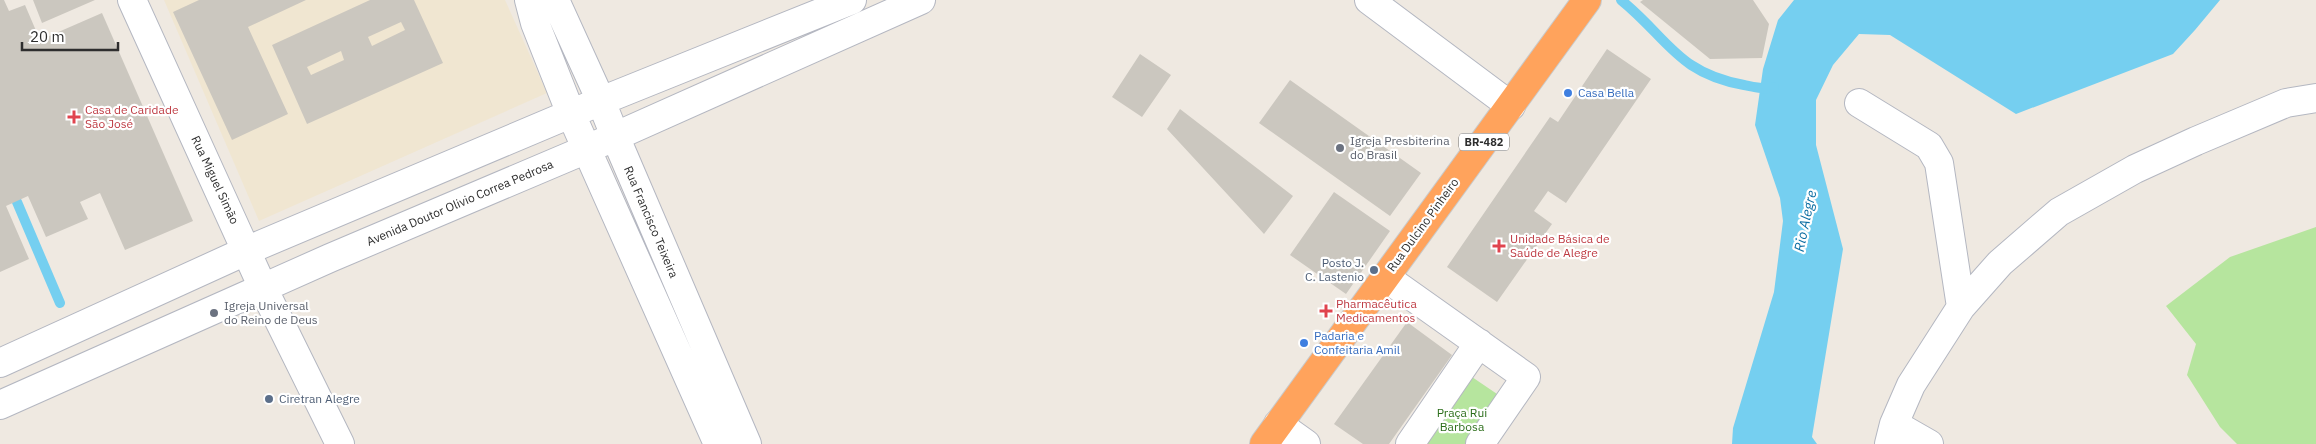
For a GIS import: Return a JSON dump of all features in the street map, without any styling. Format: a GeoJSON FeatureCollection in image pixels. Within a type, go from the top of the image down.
{"type":"FeatureCollection","features":[{"type":"Feature","properties":{"kind":"highway","name":"Rua Dulcino Pinheiro"},"geometry":{"type":"LineString","coordinates":[[1271,434],[1584,3]]}},
{"type":"Feature","properties":{"kind":"street","name":"Rua Miguel Simão"},"geometry":{"type":"LineString","coordinates":[[132,0],[248,250],[263,288],[340,444]]}},
{"type":"Feature","properties":{"kind":"street"},"geometry":{"type":"LineString","coordinates":[[529,0],[535,22],[572,114],[718,444]]}},
{"type":"Feature","properties":{"kind":"street","name":"Rua Francisco Teixeira"},"geometry":{"type":"LineString","coordinates":[[555,0],[601,101],[747,444]]}},
{"type":"Feature","properties":{"kind":"street"},"geometry":{"type":"LineString","coordinates":[[0,363],[248,250],[601,101],[852,0]]}},
{"type":"Feature","properties":{"kind":"street","name":"Avenida Doutor Olivio Correa Pedrosa"},"geometry":{"type":"LineString","coordinates":[[0,405],[263,288],[587,149],[921,0]]}},
{"type":"Feature","properties":{"kind":"street"},"geometry":{"type":"LineString","coordinates":[[1369,0],[1511,106]]}},
{"type":"Feature","properties":{"kind":"street"},"geometry":{"type":"LineString","coordinates":[[1929,444],[1891,434],[1911,384],[1961,307],[2000,263],[2059,212],[2135,169],[2286,103],[2316,98]]}},
{"type":"Feature","properties":{"kind":"street"},"geometry":{"type":"LineString","coordinates":[[1859,103],[1930,146],[1939,163],[1961,307]]}},
{"type":"Feature","properties":{"kind":"street"},"geometry":{"type":"LineString","coordinates":[[1385,277],[1526,377],[1480,444]]}},
{"type":"Feature","properties":{"kind":"street"},"geometry":{"type":"LineString","coordinates":[[1410,444],[1479,343]]}},
{"type":"Feature","properties":{"kind":"street"},"geometry":{"type":"LineString","coordinates":[[1271,434],[1306,444]]}},
{"type":"Feature","properties":{"kind":"shaded area"},"geometry":{"type":"Polygon","coordinates":[[[164,0],[505,0],[547,93],[259,221],[164,0]]]}},
{"type":"Feature","properties":{"kind":"green space"},"geometry":{"type":"Polygon","coordinates":[[[2316,227],[2316,444],[2237,444],[2220,427],[2187,375],[2196,344],[2166,306],[2230,257],[2316,227]]]}},
{"type":"Feature","properties":{"kind":"green space","name":"Praça Rui Barbosa"},"geometry":{"type":"Polygon","coordinates":[[[1472,377],[1500,396],[1466,444],[1425,444],[1472,377]]]}},
{"type":"Feature","properties":{"kind":"water","name":"Rio Alegre"},"geometry":{"type":"Polygon","coordinates":[[[1794,0],[2220,0],[2173,54],[2016,114],[1890,35],[1859,34],[1833,65],[1816,100],[1816,145],[1843,249],[1812,437],[1817,444],[1732,444],[1733,428],[1774,292],[1783,221],[1780,198],[1755,125],[1763,69],[1778,20],[1794,0]]]}},
{"type":"Feature","properties":{"kind":"building","name":"Casa de Caridade São José"},"geometry":{"type":"Polygon","coordinates":[[[0,0],[4,0],[9,11],[25,5],[40,40],[102,13],[193,221],[125,250],[100,193],[80,202],[88,219],[46,237],[28,196],[6,206],[29,259],[0,272],[0,0]]]}},
{"type":"Feature","properties":{"kind":"building"},"geometry":{"type":"Polygon","coordinates":[[[33,0],[95,0],[42,23],[33,0]]]}},
{"type":"Feature","properties":{"kind":"building"},"geometry":{"type":"Polygon","coordinates":[[[199,0],[306,0],[248,27],[288,114],[232,140],[173,12],[199,0]]]}},
{"type":"Feature","properties":{"kind":"building"},"geometry":{"type":"Polygon","coordinates":[[[370,0],[414,0],[443,63],[307,124],[272,45],[370,0]],[[401,22],[368,37],[372,46],[405,30],[401,22]],[[341,51],[307,67],[311,75],[344,60],[341,51]]]}},
{"type":"Feature","properties":{"kind":"building"},"geometry":{"type":"Polygon","coordinates":[[[1643,0],[1753,0],[1769,24],[1762,58],[1710,59],[1640,2],[1643,0]]]}},
{"type":"Feature","properties":{"kind":"building"},"geometry":{"type":"Polygon","coordinates":[[[1607,49],[1651,79],[1566,203],[1548,191],[1534,211],[1552,224],[1497,302],[1447,267],[1550,117],[1558,122],[1607,49]]]}},
{"type":"Feature","properties":{"kind":"building"},"geometry":{"type":"Polygon","coordinates":[[[1140,54],[1171,75],[1142,117],[1112,97],[1140,54]]]}},
{"type":"Feature","properties":{"kind":"building","name":"Igreja Presbiterina do Brasil"},"geometry":{"type":"Polygon","coordinates":[[[1290,80],[1421,173],[1390,216],[1259,123],[1290,80]]]}},
{"type":"Feature","properties":{"kind":"building"},"geometry":{"type":"Polygon","coordinates":[[[1180,109],[1293,196],[1264,234],[1167,129],[1180,109]]]}},
{"type":"Feature","properties":{"kind":"building"},"geometry":{"type":"Polygon","coordinates":[[[1334,192],[1390,231],[1346,294],[1290,255],[1334,192]]]}},
{"type":"Feature","properties":{"kind":"building"},"geometry":{"type":"Polygon","coordinates":[[[1407,322],[1452,355],[1389,444],[1363,444],[1334,424],[1407,322]]]}},
{"type":"Feature","properties":{"kind":"waterway"},"geometry":{"type":"LineString","coordinates":[[1621,0],[1675,52],[1703,72],[1744,85],[1763,88],[1774,87]]}},
{"type":"Feature","properties":{"kind":"waterway"},"geometry":{"type":"LineString","coordinates":[[17,202],[60,303]]}},
{"type":"Feature","properties":{"kind":"place","name":"Casa Bella"},"geometry":{"type":"Point","coordinates":[1568,93]}},
{"type":"Feature","properties":{"kind":"place","name":"Casa de Caridade São José"},"geometry":{"type":"Point","coordinates":[74,117]}},
{"type":"Feature","properties":{"kind":"place","name":"Igreja Presbiterina do Brasil"},"geometry":{"type":"Point","coordinates":[1340,148]}},
{"type":"Feature","properties":{"kind":"place","name":"Unidade Básica de Saúde de Alegre"},"geometry":{"type":"Point","coordinates":[1499,246]}},
{"type":"Feature","properties":{"kind":"place","name":"Posto J. C. Lastenio"},"geometry":{"type":"Point","coordinates":[1374,270]}},
{"type":"Feature","properties":{"kind":"place","name":"Pharmacêutica Medicamentos"},"geometry":{"type":"Point","coordinates":[1326,311]}},
{"type":"Feature","properties":{"kind":"place","name":"Igreja Universal do Reino de Deus"},"geometry":{"type":"Point","coordinates":[214,313]}},
{"type":"Feature","properties":{"kind":"place","name":"Padaria e Confeitaria Amil"},"geometry":{"type":"Point","coordinates":[1304,343]}},
{"type":"Feature","properties":{"kind":"place","name":"Ciretran Alegre"},"geometry":{"type":"Point","coordinates":[269,399]}}]}
